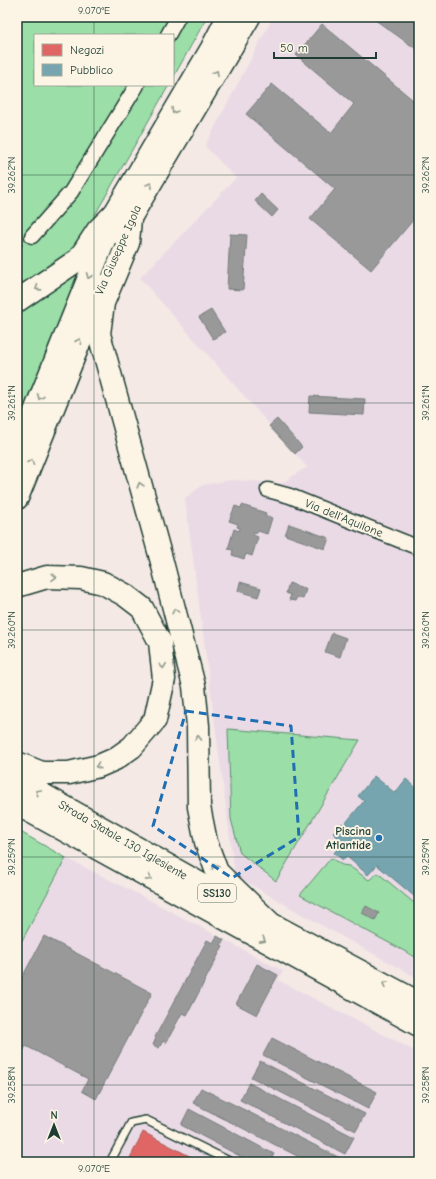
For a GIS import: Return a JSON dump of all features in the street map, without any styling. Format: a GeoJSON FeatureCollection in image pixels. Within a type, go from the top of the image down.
{"type":"FeatureCollection","features":[{"type":"Feature","properties":{"kind":"main road","name":"Via Giuseppe Igola"},"geometry":{"type":"LineString","coordinates":[[17,456],[122,216],[228,17]]}},
{"type":"Feature","properties":{"kind":"main road","name":"Via Giuseppe Igola"},"geometry":{"type":"LineString","coordinates":[[17,498],[122,216],[249,17]]}},
{"type":"Feature","properties":{"kind":"main road"},"geometry":{"type":"LineString","coordinates":[[17,301],[79,259],[98,230],[122,216],[128,243],[103,303],[99,334],[162,562],[194,686],[198,726],[199,807],[206,842],[217,872],[271,924]]}},
{"type":"Feature","properties":{"kind":"main road"},"geometry":{"type":"LineString","coordinates":[[17,586],[47,577],[81,578],[103,583],[124,595],[142,608],[160,642],[164,679],[155,720],[132,747],[115,759],[99,766],[69,773],[42,773],[17,763]]}},
{"type":"Feature","properties":{"kind":"main road","name":"Strada Statale 130 Iglesiente"},"geometry":{"type":"LineString","coordinates":[[17,780],[271,924],[419,1003]]}},
{"type":"Feature","properties":{"kind":"main road","name":"Strada Statale 130 Iglesiente"},"geometry":{"type":"LineString","coordinates":[[17,804],[419,1025]]}},
{"type":"Feature","properties":{"kind":"main road"},"geometry":{"type":"LineString","coordinates":[[17,819],[90,858],[125,864]]}},
{"type":"Feature","properties":{"kind":"street"},"geometry":{"type":"LineString","coordinates":[[169,34],[178,17]]}},
{"type":"Feature","properties":{"kind":"street"},"geometry":{"type":"LineString","coordinates":[[32,236],[71,192],[137,86]]}},
{"type":"Feature","properties":{"kind":"street","name":"Via dell'Aquilone"},"geometry":{"type":"LineString","coordinates":[[268,490],[290,496],[419,548]]}},
{"type":"Feature","properties":{"kind":"lane"},"geometry":{"type":"LineString","coordinates":[[110,1162],[131,1123],[146,1120],[231,1162]]}},
{"type":"Feature","properties":{"kind":"highlighted area"},"geometry":{"type":"Polygon","coordinates":[[[186,711],[291,726],[299,837],[232,878],[153,826],[186,711]]]}},
{"type":"Feature","properties":{"kind":"shaded area"},"geometry":{"type":"Polygon","coordinates":[[[273,17],[419,17],[419,979],[303,915],[235,875],[185,498],[203,485],[231,480],[282,483],[307,467],[140,278],[236,178],[205,146],[273,17]]]}},
{"type":"Feature","properties":{"kind":"shaded area"},"geometry":{"type":"Polygon","coordinates":[[[17,836],[65,861],[66,858],[130,890],[283,971],[278,980],[419,1053],[419,1162],[17,1162],[17,836]]]}},
{"type":"Feature","properties":{"kind":"green space"},"geometry":{"type":"Polygon","coordinates":[[[17,17],[207,17],[174,76],[174,34],[34,34],[34,86],[168,86],[84,234],[69,256],[17,292],[17,17]]]}},
{"type":"Feature","properties":{"kind":"green space"},"geometry":{"type":"Polygon","coordinates":[[[75,272],[77,277],[17,431],[17,311],[75,272]]]}},
{"type":"Feature","properties":{"kind":"green space"},"geometry":{"type":"Polygon","coordinates":[[[228,729],[360,740],[276,881],[240,853],[231,819],[228,729]]]}},
{"type":"Feature","properties":{"kind":"green space"},"geometry":{"type":"Polygon","coordinates":[[[17,830],[66,858],[17,950],[17,830]]]}},
{"type":"Feature","properties":{"kind":"green space"},"geometry":{"type":"Polygon","coordinates":[[[331,858],[342,865],[349,866],[369,880],[378,873],[419,907],[419,959],[300,895],[331,858]]]}},
{"type":"Feature","properties":{"kind":"building: Negozi"},"geometry":{"type":"Polygon","coordinates":[[[143,1132],[201,1162],[128,1162],[143,1132]]]}},
{"type":"Feature","properties":{"kind":"building: Pubblico","name":"Piscina Atlantide"},"geometry":{"type":"Polygon","coordinates":[[[374,776],[395,793],[406,779],[419,790],[419,894],[415,897],[377,865],[368,875],[346,856],[343,860],[334,853],[343,842],[333,833],[342,823],[344,825],[364,801],[358,796],[374,776]]]}},
{"type":"Feature","properties":{"kind":"building: Industria"},"geometry":{"type":"Polygon","coordinates":[[[371,17],[419,17],[419,51],[371,17]]]}},
{"type":"Feature","properties":{"kind":"building: Industria"},"geometry":{"type":"Polygon","coordinates":[[[322,24],[419,105],[419,213],[371,270],[310,219],[335,189],[246,114],[272,84],[331,133],[354,104],[296,55],[322,24]]]}},
{"type":"Feature","properties":{"kind":"building: Industria"},"geometry":{"type":"Polygon","coordinates":[[[261,194],[278,210],[272,217],[255,201],[261,194]]]}},
{"type":"Feature","properties":{"kind":"building: Industria"},"geometry":{"type":"Polygon","coordinates":[[[230,234],[247,235],[243,290],[227,289],[230,234]]]}},
{"type":"Feature","properties":{"kind":"building: Industria"},"geometry":{"type":"Polygon","coordinates":[[[211,310],[225,332],[213,339],[199,317],[211,310]]]}},
{"type":"Feature","properties":{"kind":"building: Industria"},"geometry":{"type":"Polygon","coordinates":[[[310,396],[365,399],[364,415],[309,412],[310,396]]]}},
{"type":"Feature","properties":{"kind":"building: Industria"},"geometry":{"type":"Polygon","coordinates":[[[277,419],[302,447],[295,454],[269,426],[277,419]]]}},
{"type":"Feature","properties":{"kind":"building: Industria"},"geometry":{"type":"Polygon","coordinates":[[[242,505],[266,513],[265,516],[272,518],[267,534],[258,531],[257,533],[254,532],[253,535],[258,537],[252,556],[246,554],[244,559],[232,555],[233,550],[228,549],[234,529],[239,531],[240,528],[237,527],[238,524],[229,521],[235,506],[241,508],[242,505]]]}},
{"type":"Feature","properties":{"kind":"building: Industria"},"geometry":{"type":"Polygon","coordinates":[[[289,524],[329,538],[325,549],[285,535],[289,524]]]}},
{"type":"Feature","properties":{"kind":"building: Industria"},"geometry":{"type":"Polygon","coordinates":[[[240,582],[261,588],[258,597],[238,591],[240,582]]]}},
{"type":"Feature","properties":{"kind":"building: Industria"},"geometry":{"type":"Polygon","coordinates":[[[289,583],[306,589],[303,599],[297,597],[295,601],[289,600],[291,595],[286,593],[289,583]]]}},
{"type":"Feature","properties":{"kind":"building: Industria"},"geometry":{"type":"Polygon","coordinates":[[[332,633],[346,638],[340,657],[325,652],[332,633]]]}},
{"type":"Feature","properties":{"kind":"building: Industria"},"geometry":{"type":"Polygon","coordinates":[[[366,906],[379,913],[375,920],[362,913],[366,906]]]}},
{"type":"Feature","properties":{"kind":"building: Industria"},"geometry":{"type":"Polygon","coordinates":[[[44,936],[152,993],[96,1099],[82,1091],[88,1079],[26,1046],[19,1058],[17,1057],[17,987],[44,936]]]}},
{"type":"Feature","properties":{"kind":"building: Industria"},"geometry":{"type":"Polygon","coordinates":[[[217,936],[224,940],[221,945],[223,946],[187,1015],[182,1013],[166,1043],[163,1041],[159,1048],[153,1045],[156,1038],[155,1037],[207,940],[213,943],[217,936]]]}},
{"type":"Feature","properties":{"kind":"building: Industria"},"geometry":{"type":"Polygon","coordinates":[[[257,964],[278,975],[257,1015],[236,1004],[257,964]]]}},
{"type":"Feature","properties":{"kind":"building: Industria"},"geometry":{"type":"Polygon","coordinates":[[[272,1038],[377,1092],[368,1109],[263,1055],[272,1038]]]}},
{"type":"Feature","properties":{"kind":"building: Industria"},"geometry":{"type":"Polygon","coordinates":[[[260,1061],[365,1114],[356,1131],[251,1077],[260,1061]]]}},
{"type":"Feature","properties":{"kind":"building: Industria"},"geometry":{"type":"Polygon","coordinates":[[[249,1083],[354,1137],[345,1154],[240,1100],[249,1083]]]}},
{"type":"Feature","properties":{"kind":"building: Industria"},"geometry":{"type":"Polygon","coordinates":[[[201,1088],[348,1162],[309,1162],[193,1103],[201,1088]]]}},
{"type":"Feature","properties":{"kind":"building: Industria"},"geometry":{"type":"Polygon","coordinates":[[[189,1109],[274,1154],[270,1162],[251,1162],[181,1125],[189,1109]]]}},
{"type":"Feature","properties":{"kind":"place","name":"Piscina Atlantide"},"geometry":{"type":"Point","coordinates":[379,838]}}]}
